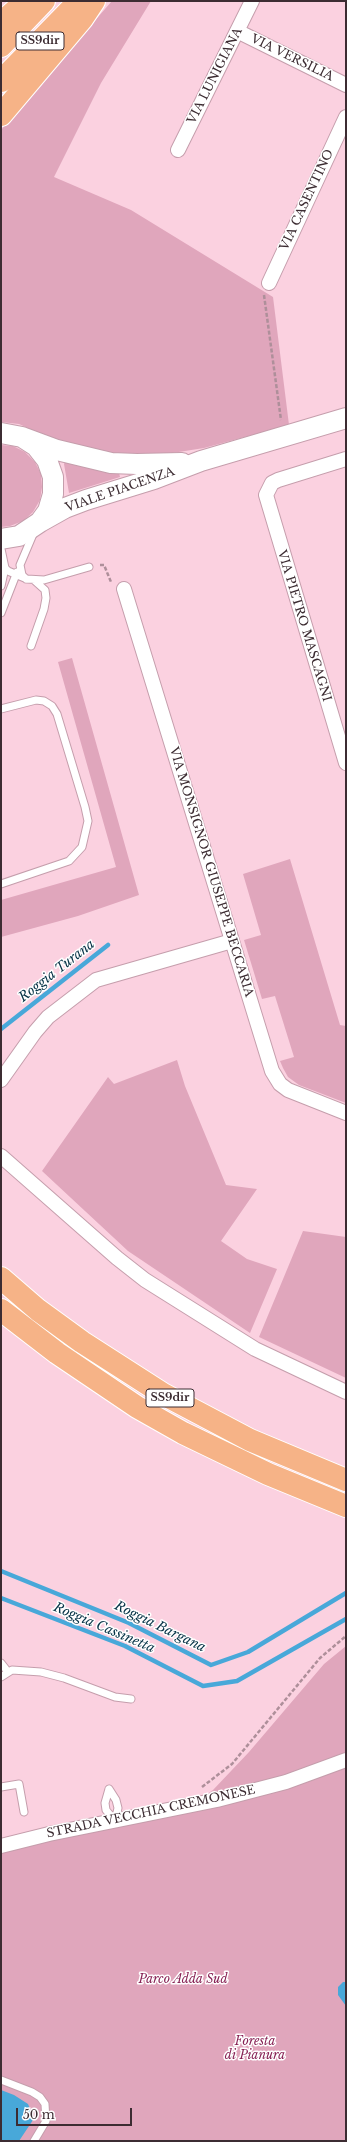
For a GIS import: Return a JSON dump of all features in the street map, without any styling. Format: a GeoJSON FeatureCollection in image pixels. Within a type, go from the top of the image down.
{"type":"FeatureCollection","features":[{"type":"Feature","properties":{"kind":"highway"},"geometry":{"type":"LineString","coordinates":[[1,23],[26,1]]}},
{"type":"Feature","properties":{"kind":"highway","name":"SS9dir"},"geometry":{"type":"LineString","coordinates":[[1,46],[44,1]]}},
{"type":"Feature","properties":{"kind":"highway","name":"SS9dir"},"geometry":{"type":"LineString","coordinates":[[1,80],[79,1]]}},
{"type":"Feature","properties":{"kind":"highway"},"geometry":{"type":"LineString","coordinates":[[1,115],[94,1]]}},
{"type":"Feature","properties":{"kind":"highway","name":"SS9dir"},"geometry":{"type":"LineString","coordinates":[[1,1278],[38,1310],[82,1342],[162,1394],[250,1440],[346,1480]]}},
{"type":"Feature","properties":{"kind":"highway","name":"SS9dir"},"geometry":{"type":"LineString","coordinates":[[1,1310],[69,1361],[144,1411],[183,1433],[268,1474],[346,1506]]}},
{"type":"Feature","properties":{"kind":"street","name":"VIA LUNIGIANA"},"geometry":{"type":"LineString","coordinates":[[178,150],[252,1]]}},
{"type":"Feature","properties":{"kind":"street","name":"VIA VERSILIA"},"geometry":{"type":"LineString","coordinates":[[237,31],[346,85]]}},
{"type":"Feature","properties":{"kind":"street","name":"VIA CASENTINO"},"geometry":{"type":"LineString","coordinates":[[269,283],[346,117]]}},
{"type":"Feature","properties":{"kind":"street","name":"VIALE PIACENZA"},"geometry":{"type":"LineString","coordinates":[[1,539],[19,536],[65,508],[86,500],[154,479],[201,461],[346,418]]}},
{"type":"Feature","properties":{"kind":"street","name":"VIALE PIACENZA"},"geometry":{"type":"LineString","coordinates":[[1,434],[22,437],[57,450],[112,463],[163,464],[201,461]]}},
{"type":"Feature","properties":{"kind":"street"},"geometry":{"type":"LineString","coordinates":[[22,437],[36,446],[48,460],[53,477],[53,494],[48,511],[40,522]]}},
{"type":"Feature","properties":{"kind":"street","name":"VIA PIETRO MASCAGNI"},"geometry":{"type":"LineString","coordinates":[[346,459],[278,480],[268,489],[266,495],[266,502],[346,763]]}},
{"type":"Feature","properties":{"kind":"street","name":"VIA MONSIGNOR GIUSEPPE BECCARIA"},"geometry":{"type":"LineString","coordinates":[[124,589],[272,1071],[280,1084],[288,1090],[346,1113]]}},
{"type":"Feature","properties":{"kind":"street"},"geometry":{"type":"LineString","coordinates":[[1,1080],[35,1032],[48,1018],[96,980],[232,941]]}},
{"type":"Feature","properties":{"kind":"street"},"geometry":{"type":"LineString","coordinates":[[1,1156],[117,1258],[145,1280],[255,1349],[346,1392]]}},
{"type":"Feature","properties":{"kind":"street","name":"STRADA VECCHIA CREMONESE"},"geometry":{"type":"LineString","coordinates":[[1,1846],[49,1834],[217,1800],[286,1782],[346,1760]]}},
{"type":"Feature","properties":{"kind":"lane"},"geometry":{"type":"LineString","coordinates":[[1,613],[20,565],[40,522]]}},
{"type":"Feature","properties":{"kind":"lane"},"geometry":{"type":"LineString","coordinates":[[1,550],[5,568],[1,586]]}},
{"type":"Feature","properties":{"kind":"lane"},"geometry":{"type":"LineString","coordinates":[[20,565],[22,575],[27,579]]}},
{"type":"Feature","properties":{"kind":"lane"},"geometry":{"type":"LineString","coordinates":[[5,568],[16,575],[35,581],[44,580],[89,567]]}},
{"type":"Feature","properties":{"kind":"lane"},"geometry":{"type":"LineString","coordinates":[[31,646],[44,609],[46,598],[44,590],[35,581]]}},
{"type":"Feature","properties":{"kind":"lane"},"geometry":{"type":"LineString","coordinates":[[1,709],[36,700],[44,701],[52,706],[57,714],[79,785],[88,821],[82,847],[69,861],[1,884]]}},
{"type":"Feature","properties":{"kind":"lane"},"geometry":{"type":"LineString","coordinates":[[1,1663],[8,1672]]}},
{"type":"Feature","properties":{"kind":"lane"},"geometry":{"type":"LineString","coordinates":[[1,1677],[8,1672],[24,1670],[41,1672],[64,1678],[115,1697],[131,1699]]}},
{"type":"Feature","properties":{"kind":"lane"},"geometry":{"type":"LineString","coordinates":[[1,1787],[19,1784],[24,1812]]}},
{"type":"Feature","properties":{"kind":"lane"},"geometry":{"type":"LineString","coordinates":[[1,2080],[32,2092],[40,2097],[45,2104],[46,2121],[34,2141]]}},
{"type":"Feature","properties":{"kind":"path"},"geometry":{"type":"LineString","coordinates":[[269,283],[264,297],[283,437]]}},
{"type":"Feature","properties":{"kind":"path"},"geometry":{"type":"LineString","coordinates":[[89,567],[104,565],[113,587],[124,589]]}},
{"type":"Feature","properties":{"kind":"path"},"geometry":{"type":"LineString","coordinates":[[197,1792],[232,1764],[320,1658],[346,1636]]}},
{"type":"Feature","properties":{"kind":"green space"},"geometry":{"type":"Polygon","coordinates":[[[112,1],[151,1],[101,83],[54,177],[131,210],[273,297],[289,425],[204,448],[166,454],[130,455],[97,451],[59,442],[19,424],[1,422],[1,130],[112,1]]]}},
{"type":"Feature","properties":{"kind":"green space"},"geometry":{"type":"Polygon","coordinates":[[[1,445],[13,446],[25,452],[35,462],[41,474],[42,487],[40,500],[33,512],[23,521],[10,526],[1,527],[1,445]]]}},
{"type":"Feature","properties":{"kind":"green space"},"geometry":{"type":"Polygon","coordinates":[[[65,462],[119,473],[120,477],[69,493],[64,464],[65,462]]]}},
{"type":"Feature","properties":{"kind":"green space"},"geometry":{"type":"Polygon","coordinates":[[[72,658],[139,895],[78,916],[1,937],[1,900],[116,867],[58,662],[72,658]]]}},
{"type":"Feature","properties":{"kind":"green space"},"geometry":{"type":"Polygon","coordinates":[[[290,859],[340,1025],[346,1026],[346,1103],[299,1085],[288,1077],[280,1061],[294,1057],[275,996],[262,999],[244,940],[261,935],[243,874],[290,859]]]}},
{"type":"Feature","properties":{"kind":"green space"},"geometry":{"type":"Polygon","coordinates":[[[177,1060],[185,1086],[226,1185],[257,1189],[221,1241],[247,1259],[277,1269],[250,1333],[128,1251],[42,1171],[108,1077],[114,1084],[177,1060]]]}},
{"type":"Feature","properties":{"kind":"green space"},"geometry":{"type":"Polygon","coordinates":[[[303,1231],[346,1237],[346,1378],[259,1337],[303,1231]]]}},
{"type":"Feature","properties":{"kind":"green space","name":"Parco Adda Sud"},"geometry":{"type":"Polygon","coordinates":[[[346,1646],[346,2141],[1,2141],[1,1853],[190,1806],[213,1790],[249,1752],[324,1664],[346,1646]]]}},
{"type":"Feature","properties":{"kind":"water"},"geometry":{"type":"Polygon","coordinates":[[[343,1982],[346,1982],[346,2006],[338,1995],[338,1987],[343,1982]]]}},
{"type":"Feature","properties":{"kind":"water"},"geometry":{"type":"Polygon","coordinates":[[[1,2090],[14,2095],[28,2104],[31,2111],[33,2120],[19,2141],[1,2141],[1,2090]]]}},
{"type":"Feature","properties":{"kind":"waterway","name":"Roggia Turana"},"geometry":{"type":"LineString","coordinates":[[1,1029],[108,945]]}},
{"type":"Feature","properties":{"kind":"waterway","name":"Roggia Bargana"},"geometry":{"type":"LineString","coordinates":[[1,1571],[129,1623],[211,1665],[248,1652],[346,1593]]}},
{"type":"Feature","properties":{"kind":"waterway","name":"Roggia Cassinetta"},"geometry":{"type":"LineString","coordinates":[[1,1598],[125,1646],[203,1686],[237,1681],[346,1619]]}},
{"type":"Feature","properties":{"kind":"park label","name":"Foresta di Pianura"},"geometry":{"type":"Point","coordinates":[255,2049]}}]}
